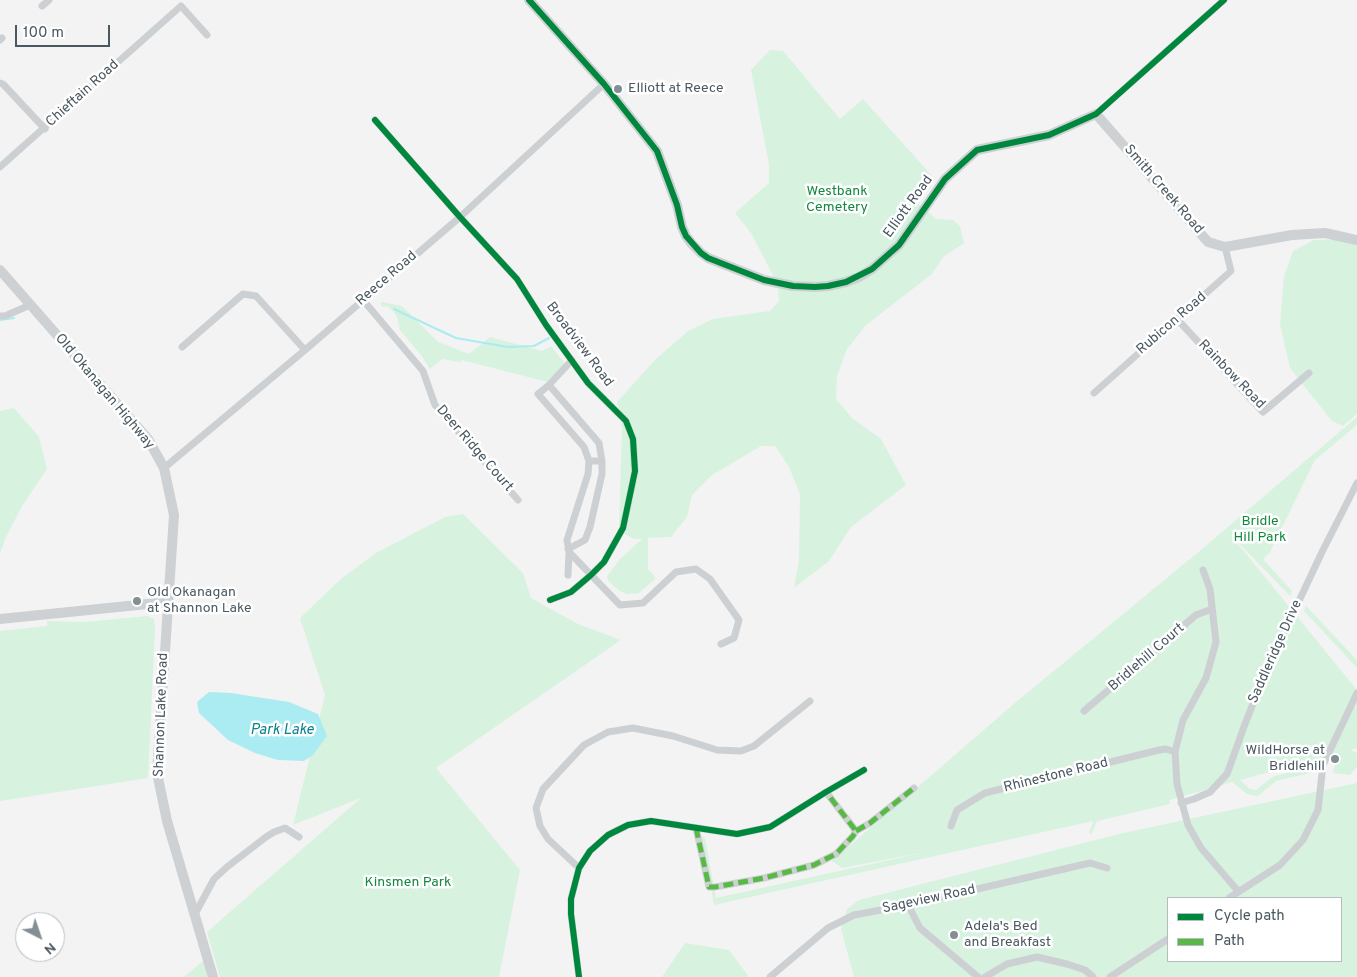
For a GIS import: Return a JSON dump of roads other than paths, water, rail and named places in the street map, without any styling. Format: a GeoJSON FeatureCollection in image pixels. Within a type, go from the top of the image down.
{"type":"FeatureCollection","features":[{"type":"Feature","properties":{"kind":"street"},"geometry":{"type":"LineString","coordinates":[[42,6],[49,0]]}},
{"type":"Feature","properties":{"kind":"street","name":"Elliott Road"},"geometry":{"type":"LineString","coordinates":[[530,0],[604,84],[658,151],[677,205],[682,227],[686,236],[701,253],[708,258],[764,280],[793,286],[815,287],[846,282],[872,270],[899,245],[945,179],[977,150],[1049,135],[1096,114],[1224,0]]}},
{"type":"Feature","properties":{"kind":"street","name":"Chieftain Road"},"geometry":{"type":"LineString","coordinates":[[0,168],[181,6],[207,35]]}},
{"type":"Feature","properties":{"kind":"street"},"geometry":{"type":"LineString","coordinates":[[0,83],[45,128]]}},
{"type":"Feature","properties":{"kind":"street","name":"Reece Road"},"geometry":{"type":"LineString","coordinates":[[164,468],[460,217],[604,84]]}},
{"type":"Feature","properties":{"kind":"street","name":"Smith Creek Road"},"geometry":{"type":"LineString","coordinates":[[1096,114],[1208,242],[1225,248]]}},
{"type":"Feature","properties":{"kind":"street","name":"Broadview Road"},"geometry":{"type":"LineString","coordinates":[[375,120],[516,279],[546,325],[588,382],[626,421],[633,439],[635,471],[623,528],[604,562],[591,575],[571,592],[550,600]]}},
{"type":"Feature","properties":{"kind":"street"},"geometry":{"type":"LineString","coordinates":[[1225,248],[1292,235],[1325,233],[1357,240]]}},
{"type":"Feature","properties":{"kind":"street","name":"Rubicon Road"},"geometry":{"type":"LineString","coordinates":[[1094,393],[1231,272],[1225,248]]}},
{"type":"Feature","properties":{"kind":"street","name":"Old Okanagan Highway"},"geometry":{"type":"LineString","coordinates":[[0,270],[148,439],[164,468],[174,515],[167,602]]}},
{"type":"Feature","properties":{"kind":"street"},"geometry":{"type":"LineString","coordinates":[[182,347],[243,294],[256,296],[305,350]]}},
{"type":"Feature","properties":{"kind":"street","name":"Deer Ridge Court"},"geometry":{"type":"LineString","coordinates":[[363,300],[423,371],[435,405],[518,500]]}},
{"type":"Feature","properties":{"kind":"street"},"geometry":{"type":"LineString","coordinates":[[0,316],[5,316],[30,305]]}},
{"type":"Feature","properties":{"kind":"street","name":"Rainbow Road"},"geometry":{"type":"LineString","coordinates":[[1177,319],[1264,412],[1309,373]]}},
{"type":"Feature","properties":{"kind":"street","name":"Broadview Road"},"geometry":{"type":"LineString","coordinates":[[572,360],[538,394],[584,447],[589,460]]}},
{"type":"Feature","properties":{"kind":"street"},"geometry":{"type":"LineString","coordinates":[[549,385],[599,443],[602,461],[602,474],[590,527],[584,540],[568,550]]}},
{"type":"Feature","properties":{"kind":"street"},"geometry":{"type":"LineString","coordinates":[[568,575],[567,540],[588,474],[589,460],[602,461]]}},
{"type":"Feature","properties":{"kind":"street","name":"Saddleridge Drive"},"geometry":{"type":"LineString","coordinates":[[1181,803],[1210,792],[1227,774],[1244,724],[1266,671],[1357,483]]}},
{"type":"Feature","properties":{"kind":"street"},"geometry":{"type":"LineString","coordinates":[[568,550],[620,605],[643,603],[676,572],[696,568],[710,579],[739,620],[734,638],[721,644]]}},
{"type":"Feature","properties":{"kind":"street"},"geometry":{"type":"LineString","coordinates":[[1203,570],[1210,589],[1216,642],[1206,678],[1183,720],[1175,752],[1177,784],[1188,826],[1201,848],[1238,891]]}},
{"type":"Feature","properties":{"kind":"street"},"geometry":{"type":"LineString","coordinates":[[0,619],[167,602]]}},
{"type":"Feature","properties":{"kind":"street","name":"Shannon Lake Road"},"geometry":{"type":"LineString","coordinates":[[167,602],[157,773],[167,821],[213,977]]}},
{"type":"Feature","properties":{"kind":"street","name":"Bridlehill Court"},"geometry":{"type":"LineString","coordinates":[[1084,711],[1196,615],[1212,609]]}},
{"type":"Feature","properties":{"kind":"street"},"geometry":{"type":"LineString","coordinates":[[1229,897],[1280,865],[1303,840],[1318,810],[1323,765],[1357,693]]}},
{"type":"Feature","properties":{"kind":"street"},"geometry":{"type":"LineString","coordinates":[[579,868],[548,839],[540,826],[536,808],[543,789],[584,745],[608,732],[633,728],[673,736],[717,750],[741,751],[754,746],[810,701]]}},
{"type":"Feature","properties":{"kind":"street","name":"Rhinestone Road"},"geometry":{"type":"LineString","coordinates":[[951,826],[958,810],[984,793],[1159,750],[1166,749],[1175,752]]}},
{"type":"Feature","properties":{"kind":"street"},"geometry":{"type":"LineString","coordinates":[[579,977],[570,914],[571,899],[579,868],[590,851],[608,835],[628,825],[650,821],[737,834],[770,827],[864,770]]}},
{"type":"Feature","properties":{"kind":"street"},"geometry":{"type":"LineString","coordinates":[[696,828],[709,887],[715,887],[764,878],[814,865],[836,854],[854,836],[856,831],[870,823],[914,788]]}},
{"type":"Feature","properties":{"kind":"street"},"geometry":{"type":"LineString","coordinates":[[826,792],[856,831]]}},
{"type":"Feature","properties":{"kind":"street"},"geometry":{"type":"LineString","coordinates":[[195,914],[214,879],[266,837],[285,828],[299,837]]}},
{"type":"Feature","properties":{"kind":"street","name":"Sageview Road"},"geometry":{"type":"LineString","coordinates":[[770,977],[828,928],[854,915],[908,905],[1090,864],[1107,868]]}},
{"type":"Feature","properties":{"kind":"street"},"geometry":{"type":"LineString","coordinates":[[908,905],[920,928],[978,977]]}},
{"type":"Feature","properties":{"kind":"street"},"geometry":{"type":"LineString","coordinates":[[1110,977],[1167,939]]}},
{"type":"Feature","properties":{"kind":"street"},"geometry":{"type":"LineString","coordinates":[[985,977],[1007,964],[1037,957],[1085,970],[1093,977]]}},
{"type":"Feature","properties":{"kind":"water","name":"Park Lake"},"geometry":{"type":"Polygon","coordinates":[[[209,692],[231,693],[289,702],[318,714],[327,736],[313,755],[304,761],[278,760],[255,753],[228,740],[199,713],[197,702],[209,692]]]}},
{"type":"Feature","properties":{"kind":"waterway"},"geometry":{"type":"LineString","coordinates":[[394,309],[456,338],[508,347],[534,346],[549,338]]}},
{"type":"Feature","properties":{"kind":"waterway"},"geometry":{"type":"LineString","coordinates":[[0,320],[14,318]]}},
{"type":"Feature","properties":{"kind":"place","name":"Elliott at Reece"},"geometry":{"type":"Point","coordinates":[618,89]}},
{"type":"Feature","properties":{"kind":"place","name":"Old Okanagan at Shannon Lake"},"geometry":{"type":"Point","coordinates":[137,601]}},
{"type":"Feature","properties":{"kind":"place","name":"WildHorse at Bridlehill"},"geometry":{"type":"Point","coordinates":[1335,759]}},
{"type":"Feature","properties":{"kind":"place","name":"Adela's Bed and Breakfast"},"geometry":{"type":"Point","coordinates":[954,935]}},
{"type":"Feature","properties":{"kind":"park label","name":"Westbank Cemetery"},"geometry":{"type":"Point","coordinates":[837,200]}},
{"type":"Feature","properties":{"kind":"park label","name":"Bridle Hill Park"},"geometry":{"type":"Point","coordinates":[1260,530]}},
{"type":"Feature","properties":{"kind":"park label","name":"Kinsmen Park"},"geometry":{"type":"Point","coordinates":[408,883]}}]}
